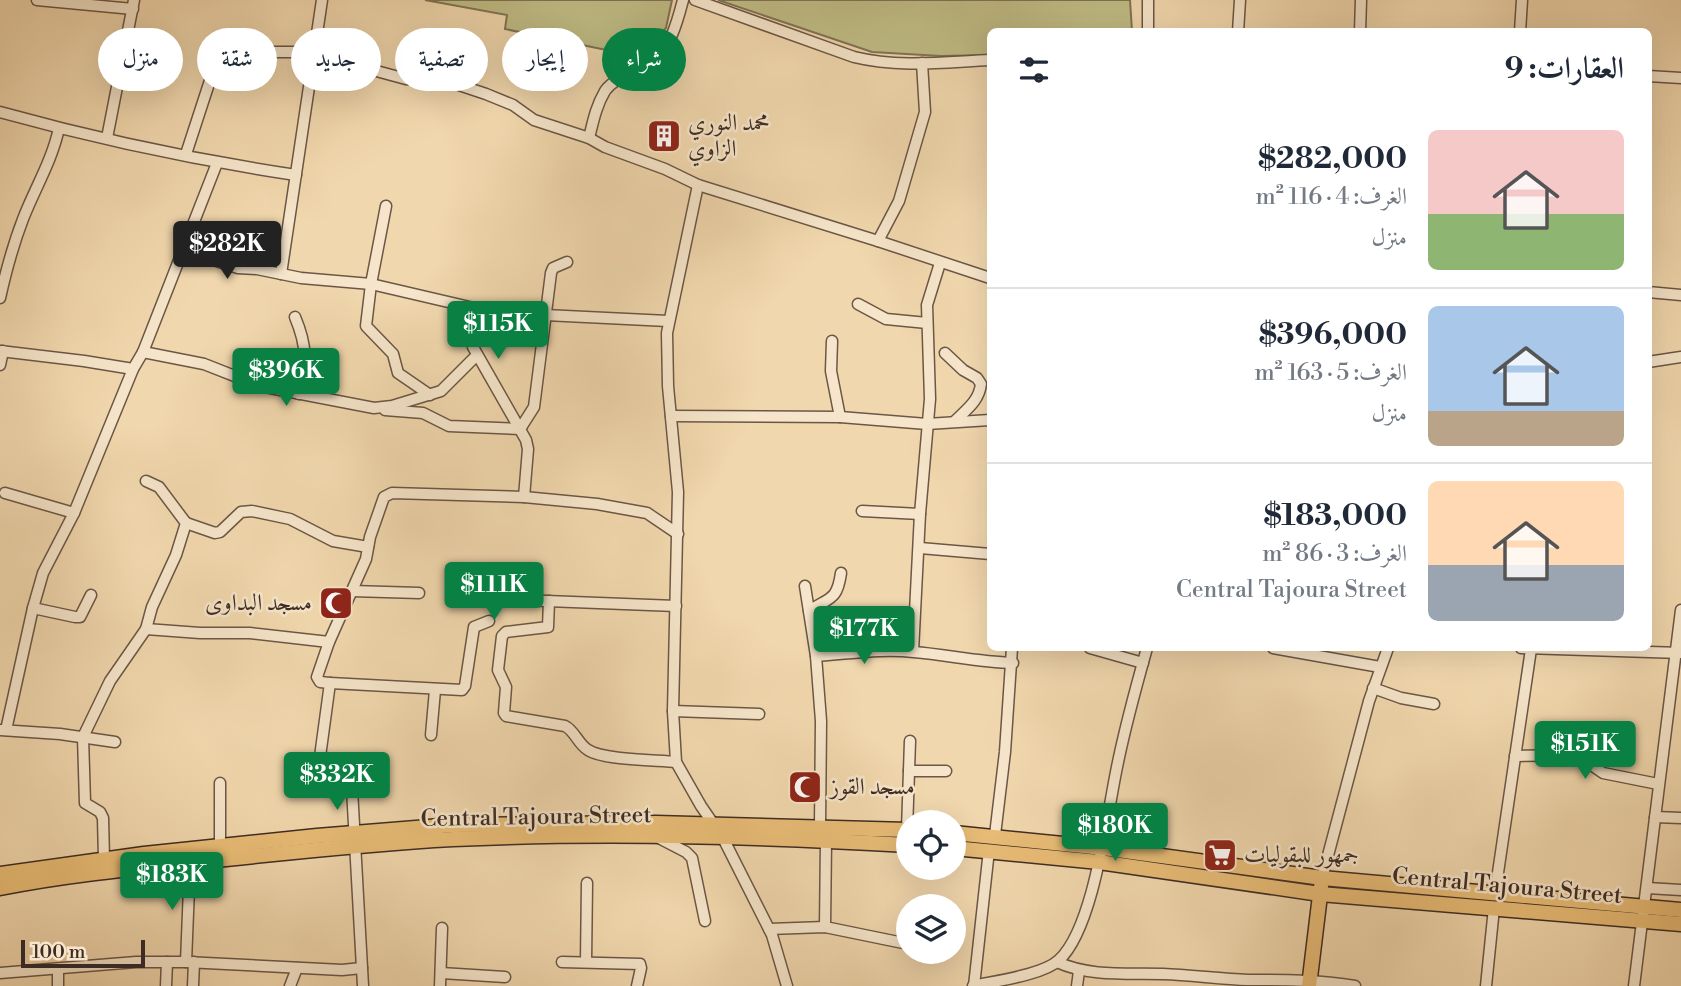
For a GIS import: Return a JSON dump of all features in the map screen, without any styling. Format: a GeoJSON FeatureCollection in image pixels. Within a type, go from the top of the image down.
{"type":"FeatureCollection","features":[{"type":"Feature","properties":{"kind":"main road"},"geometry":{"type":"LineString","coordinates":[[0,874],[220,846],[354,840],[453,825],[713,824],[896,829]]}},
{"type":"Feature","properties":{"kind":"main road"},"geometry":{"type":"LineString","coordinates":[[966,834],[995,835],[1101,855]]}},
{"type":"Feature","properties":{"kind":"main road","name":"Central Tajoura Street"},"geometry":{"type":"LineString","coordinates":[[0,888],[354,840],[657,837],[826,840],[896,844]]}},
{"type":"Feature","properties":{"kind":"main road","name":"Central Tajoura Street"},"geometry":{"type":"LineString","coordinates":[[966,849],[1101,855],[1321,886],[1643,913],[1681,924]]}},
{"type":"Feature","properties":{"kind":"main road"},"geometry":{"type":"LineString","coordinates":[[1309,984],[1321,886]]}},
{"type":"Feature","properties":{"kind":"main road"},"geometry":{"type":"LineString","coordinates":[[1643,913],[1681,910]]}},
{"type":"Feature","properties":{"kind":"street"},"geometry":{"type":"LineString","coordinates":[[37,0],[133,4],[107,138]]}},
{"type":"Feature","properties":{"kind":"street"},"geometry":{"type":"LineString","coordinates":[[318,28],[322,0]]}},
{"type":"Feature","properties":{"kind":"street"},"geometry":{"type":"LineString","coordinates":[[589,138],[595,111],[605,92],[610,85],[651,62],[671,39],[683,0]]}},
{"type":"Feature","properties":{"kind":"street"},"geometry":{"type":"LineString","coordinates":[[695,0],[877,63],[987,60]]}},
{"type":"Feature","properties":{"kind":"street"},"geometry":{"type":"LineString","coordinates":[[1147,0],[1148,28]]}},
{"type":"Feature","properties":{"kind":"street"},"geometry":{"type":"LineString","coordinates":[[1238,28],[1240,0]]}},
{"type":"Feature","properties":{"kind":"street"},"geometry":{"type":"LineString","coordinates":[[1360,28],[1361,0]]}},
{"type":"Feature","properties":{"kind":"street"},"geometry":{"type":"LineString","coordinates":[[1520,28],[1522,0]]}},
{"type":"Feature","properties":{"kind":"street"},"geometry":{"type":"LineString","coordinates":[[186,154],[215,60],[221,54],[291,52]]}},
{"type":"Feature","properties":{"kind":"street"},"geometry":{"type":"LineString","coordinates":[[878,241],[899,201],[925,112],[922,63]]}},
{"type":"Feature","properties":{"kind":"street"},"geometry":{"type":"LineString","coordinates":[[381,72],[406,79],[453,83],[513,105],[534,120],[589,138],[698,185],[987,277]]}},
{"type":"Feature","properties":{"kind":"street"},"geometry":{"type":"LineString","coordinates":[[1652,76],[1681,78]]}},
{"type":"Feature","properties":{"kind":"street"},"geometry":{"type":"LineString","coordinates":[[281,274],[308,91]]}},
{"type":"Feature","properties":{"kind":"street"},"geometry":{"type":"LineString","coordinates":[[0,112],[217,163],[296,175]]}},
{"type":"Feature","properties":{"kind":"street"},"geometry":{"type":"LineString","coordinates":[[0,298],[12,249],[47,168],[59,128]]}},
{"type":"Feature","properties":{"kind":"street"},"geometry":{"type":"LineString","coordinates":[[115,742],[3,730],[43,573],[74,513],[133,369],[143,352],[217,163]]}},
{"type":"Feature","properties":{"kind":"street"},"geometry":{"type":"LineString","coordinates":[[698,185],[668,321],[668,386],[678,492],[673,711],[676,762],[723,838],[769,929],[778,951],[786,986]]}},
{"type":"Feature","properties":{"kind":"street"},"geometry":{"type":"LineString","coordinates":[[386,206],[370,284],[366,326],[393,354],[398,373],[430,395]]}},
{"type":"Feature","properties":{"kind":"street"},"geometry":{"type":"LineString","coordinates":[[184,250],[238,268],[370,284],[514,316],[545,314],[668,321]]}},
{"type":"Feature","properties":{"kind":"street"},"geometry":{"type":"LineString","coordinates":[[520,429],[534,407],[553,268],[566,262]]}},
{"type":"Feature","properties":{"kind":"street"},"geometry":{"type":"LineString","coordinates":[[913,651],[920,514],[930,399],[927,305],[940,263]]}},
{"type":"Feature","properties":{"kind":"street"},"geometry":{"type":"LineString","coordinates":[[1652,292],[1681,295]]}},
{"type":"Feature","properties":{"kind":"street"},"geometry":{"type":"LineString","coordinates":[[859,304],[886,318],[927,323]]}},
{"type":"Feature","properties":{"kind":"street"},"geometry":{"type":"LineString","coordinates":[[475,308],[471,338],[477,355],[520,429],[528,449],[524,497]]}},
{"type":"Feature","properties":{"kind":"street"},"geometry":{"type":"LineString","coordinates":[[295,317],[304,340],[305,366],[299,394]]}},
{"type":"Feature","properties":{"kind":"street"},"geometry":{"type":"LineString","coordinates":[[832,341],[831,371],[840,417]]}},
{"type":"Feature","properties":{"kind":"street"},"geometry":{"type":"LineString","coordinates":[[0,365],[1,351],[133,369]]}},
{"type":"Feature","properties":{"kind":"street"},"geometry":{"type":"LineString","coordinates":[[143,352],[204,364],[260,386],[374,408],[423,414],[449,426],[520,429]]}},
{"type":"Feature","properties":{"kind":"street"},"geometry":{"type":"LineString","coordinates":[[946,353],[981,384],[979,396],[955,421]]}},
{"type":"Feature","properties":{"kind":"street"},"geometry":{"type":"LineString","coordinates":[[374,408],[441,391],[477,355]]}},
{"type":"Feature","properties":{"kind":"street"},"geometry":{"type":"LineString","coordinates":[[1652,361],[1681,357]]}},
{"type":"Feature","properties":{"kind":"street"},"geometry":{"type":"LineString","coordinates":[[671,416],[840,417],[927,424],[987,420]]}},
{"type":"Feature","properties":{"kind":"street"},"geometry":{"type":"LineString","coordinates":[[146,481],[159,488],[186,523],[211,532],[220,532],[241,512],[252,511],[290,519],[326,538],[368,547]]}},
{"type":"Feature","properties":{"kind":"street"},"geometry":{"type":"LineString","coordinates":[[5,493],[74,513]]}},
{"type":"Feature","properties":{"kind":"street"},"geometry":{"type":"LineString","coordinates":[[489,621],[474,627],[464,689],[330,684],[320,682],[317,677],[329,642],[366,559],[377,516],[388,493],[524,497],[597,504],[647,513],[678,534]]}},
{"type":"Feature","properties":{"kind":"street"},"geometry":{"type":"LineString","coordinates":[[862,511],[920,514]]}},
{"type":"Feature","properties":{"kind":"street"},"geometry":{"type":"LineString","coordinates":[[104,859],[103,818],[100,812],[85,803],[83,737],[110,681],[146,629],[152,607],[176,555],[186,523]]}},
{"type":"Feature","properties":{"kind":"street"},"geometry":{"type":"LineString","coordinates":[[920,548],[987,554]]}},
{"type":"Feature","properties":{"kind":"street"},"geometry":{"type":"LineString","coordinates":[[809,611],[830,600],[839,588],[841,573]]}},
{"type":"Feature","properties":{"kind":"street"},"geometry":{"type":"LineString","coordinates":[[805,586],[816,656],[821,721],[820,826]]}},
{"type":"Feature","properties":{"kind":"street"},"geometry":{"type":"LineString","coordinates":[[352,591],[419,593]]}},
{"type":"Feature","properties":{"kind":"street"},"geometry":{"type":"LineString","coordinates":[[33,608],[80,617],[91,595]]}},
{"type":"Feature","properties":{"kind":"street"},"geometry":{"type":"LineString","coordinates":[[492,599],[676,606]]}},
{"type":"Feature","properties":{"kind":"street"},"geometry":{"type":"LineString","coordinates":[[549,601],[548,627],[506,632],[502,636],[498,670],[506,687],[506,716],[565,726],[588,750],[602,755],[676,762]]}},
{"type":"Feature","properties":{"kind":"street"},"geometry":{"type":"LineString","coordinates":[[1634,986],[1658,785],[1678,653],[1681,610]]}},
{"type":"Feature","properties":{"kind":"street"},"geometry":{"type":"LineString","coordinates":[[146,629],[250,634],[329,642]]}},
{"type":"Feature","properties":{"kind":"street"},"geometry":{"type":"LineString","coordinates":[[816,656],[862,650],[913,651],[981,662],[1013,663]]}},
{"type":"Feature","properties":{"kind":"street"},"geometry":{"type":"LineString","coordinates":[[995,835],[1012,651]]}},
{"type":"Feature","properties":{"kind":"street"},"geometry":{"type":"LineString","coordinates":[[1101,651],[1143,663]]}},
{"type":"Feature","properties":{"kind":"street"},"geometry":{"type":"LineString","coordinates":[[989,850],[973,986],[1031,972],[1057,962],[1070,947],[1080,925],[1101,855],[1116,768],[1146,651]]}},
{"type":"Feature","properties":{"kind":"street"},"geometry":{"type":"LineString","coordinates":[[1290,651],[1380,667]]}},
{"type":"Feature","properties":{"kind":"street"},"geometry":{"type":"LineString","coordinates":[[1321,886],[1373,688],[1387,651]]}},
{"type":"Feature","properties":{"kind":"street"},"geometry":{"type":"LineString","coordinates":[[1486,986],[1526,651]]}},
{"type":"Feature","properties":{"kind":"street"},"geometry":{"type":"LineString","coordinates":[[1617,651],[1678,653]]}},
{"type":"Feature","properties":{"kind":"street"},"geometry":{"type":"LineString","coordinates":[[330,684],[319,764],[351,771],[363,986]]}},
{"type":"Feature","properties":{"kind":"street"},"geometry":{"type":"LineString","coordinates":[[1373,688],[1401,698],[1434,704]]}},
{"type":"Feature","properties":{"kind":"street"},"geometry":{"type":"LineString","coordinates":[[430,734],[435,690]]}},
{"type":"Feature","properties":{"kind":"street"},"geometry":{"type":"LineString","coordinates":[[673,711],[759,714]]}},
{"type":"Feature","properties":{"kind":"street"},"geometry":{"type":"LineString","coordinates":[[908,810],[910,741]]}},
{"type":"Feature","properties":{"kind":"street"},"geometry":{"type":"LineString","coordinates":[[1515,756],[1577,755],[1603,773],[1658,785]]}},
{"type":"Feature","properties":{"kind":"street"},"geometry":{"type":"LineString","coordinates":[[909,771],[946,771]]}},
{"type":"Feature","properties":{"kind":"street"},"geometry":{"type":"LineString","coordinates":[[220,783],[220,846]]}},
{"type":"Feature","properties":{"kind":"street"},"geometry":{"type":"LineString","coordinates":[[1655,817],[1681,818]]}},
{"type":"Feature","properties":{"kind":"street"},"geometry":{"type":"LineString","coordinates":[[657,837],[687,852],[692,858],[705,921]]}},
{"type":"Feature","properties":{"kind":"street"},"geometry":{"type":"LineString","coordinates":[[825,927],[826,840]]}},
{"type":"Feature","properties":{"kind":"street"},"geometry":{"type":"LineString","coordinates":[[190,863],[190,962],[193,986]]}},
{"type":"Feature","properties":{"kind":"street"},"geometry":{"type":"LineString","coordinates":[[586,961],[587,883]]}},
{"type":"Feature","properties":{"kind":"street"},"geometry":{"type":"LineString","coordinates":[[1647,888],[1681,890]]}},
{"type":"Feature","properties":{"kind":"street"},"geometry":{"type":"LineString","coordinates":[[769,929],[825,927],[896,942]]}},
{"type":"Feature","properties":{"kind":"street"},"geometry":{"type":"LineString","coordinates":[[440,986],[442,928]]}},
{"type":"Feature","properties":{"kind":"street"},"geometry":{"type":"LineString","coordinates":[[0,972],[58,970],[136,962],[362,968]]}},
{"type":"Feature","properties":{"kind":"street"},"geometry":{"type":"LineString","coordinates":[[166,986],[167,962]]}},
{"type":"Feature","properties":{"kind":"street"},"geometry":{"type":"LineString","coordinates":[[562,962],[640,964],[636,986]]}},
{"type":"Feature","properties":{"kind":"street"},"geometry":{"type":"LineString","coordinates":[[1057,962],[1079,971],[1201,975],[1219,982],[1355,986]]}},
{"type":"Feature","properties":{"kind":"street"},"geometry":{"type":"LineString","coordinates":[[290,986],[297,968]]}},
{"type":"Feature","properties":{"kind":"street"},"geometry":{"type":"LineString","coordinates":[[58,970],[58,986]]}},
{"type":"Feature","properties":{"kind":"street"},"geometry":{"type":"LineString","coordinates":[[1077,986],[1079,971]]}},
{"type":"Feature","properties":{"kind":"street"},"geometry":{"type":"LineString","coordinates":[[18,986],[19,972]]}},
{"type":"Feature","properties":{"kind":"street"},"geometry":{"type":"LineString","coordinates":[[441,973],[505,977]]}},
{"type":"Feature","properties":{"kind":"shaded area"},"geometry":{"type":"Polygon","coordinates":[[[425,0],[672,0],[666,28],[602,28],[602,49],[588,46],[588,28],[505,28],[507,15],[425,0]]]}},
{"type":"Feature","properties":{"kind":"shaded area"},"geometry":{"type":"Polygon","coordinates":[[[718,0],[1130,0],[1132,28],[987,28],[987,55],[941,56],[872,52],[718,0]]]}},
{"type":"Feature","properties":{"kind":"place","name":"محمد النوري الزاوي"},"geometry":{"type":"Point","coordinates":[664,136]}},
{"type":"Feature","properties":{"kind":"place","name":"مسجد البداوى"},"geometry":{"type":"Point","coordinates":[336,603]}},
{"type":"Feature","properties":{"kind":"place","name":"مسجد القوز"},"geometry":{"type":"Point","coordinates":[805,787]}},
{"type":"Feature","properties":{"kind":"place","name":"جمهور للبقوليات"},"geometry":{"type":"Point","coordinates":[1220,855]}}]}
